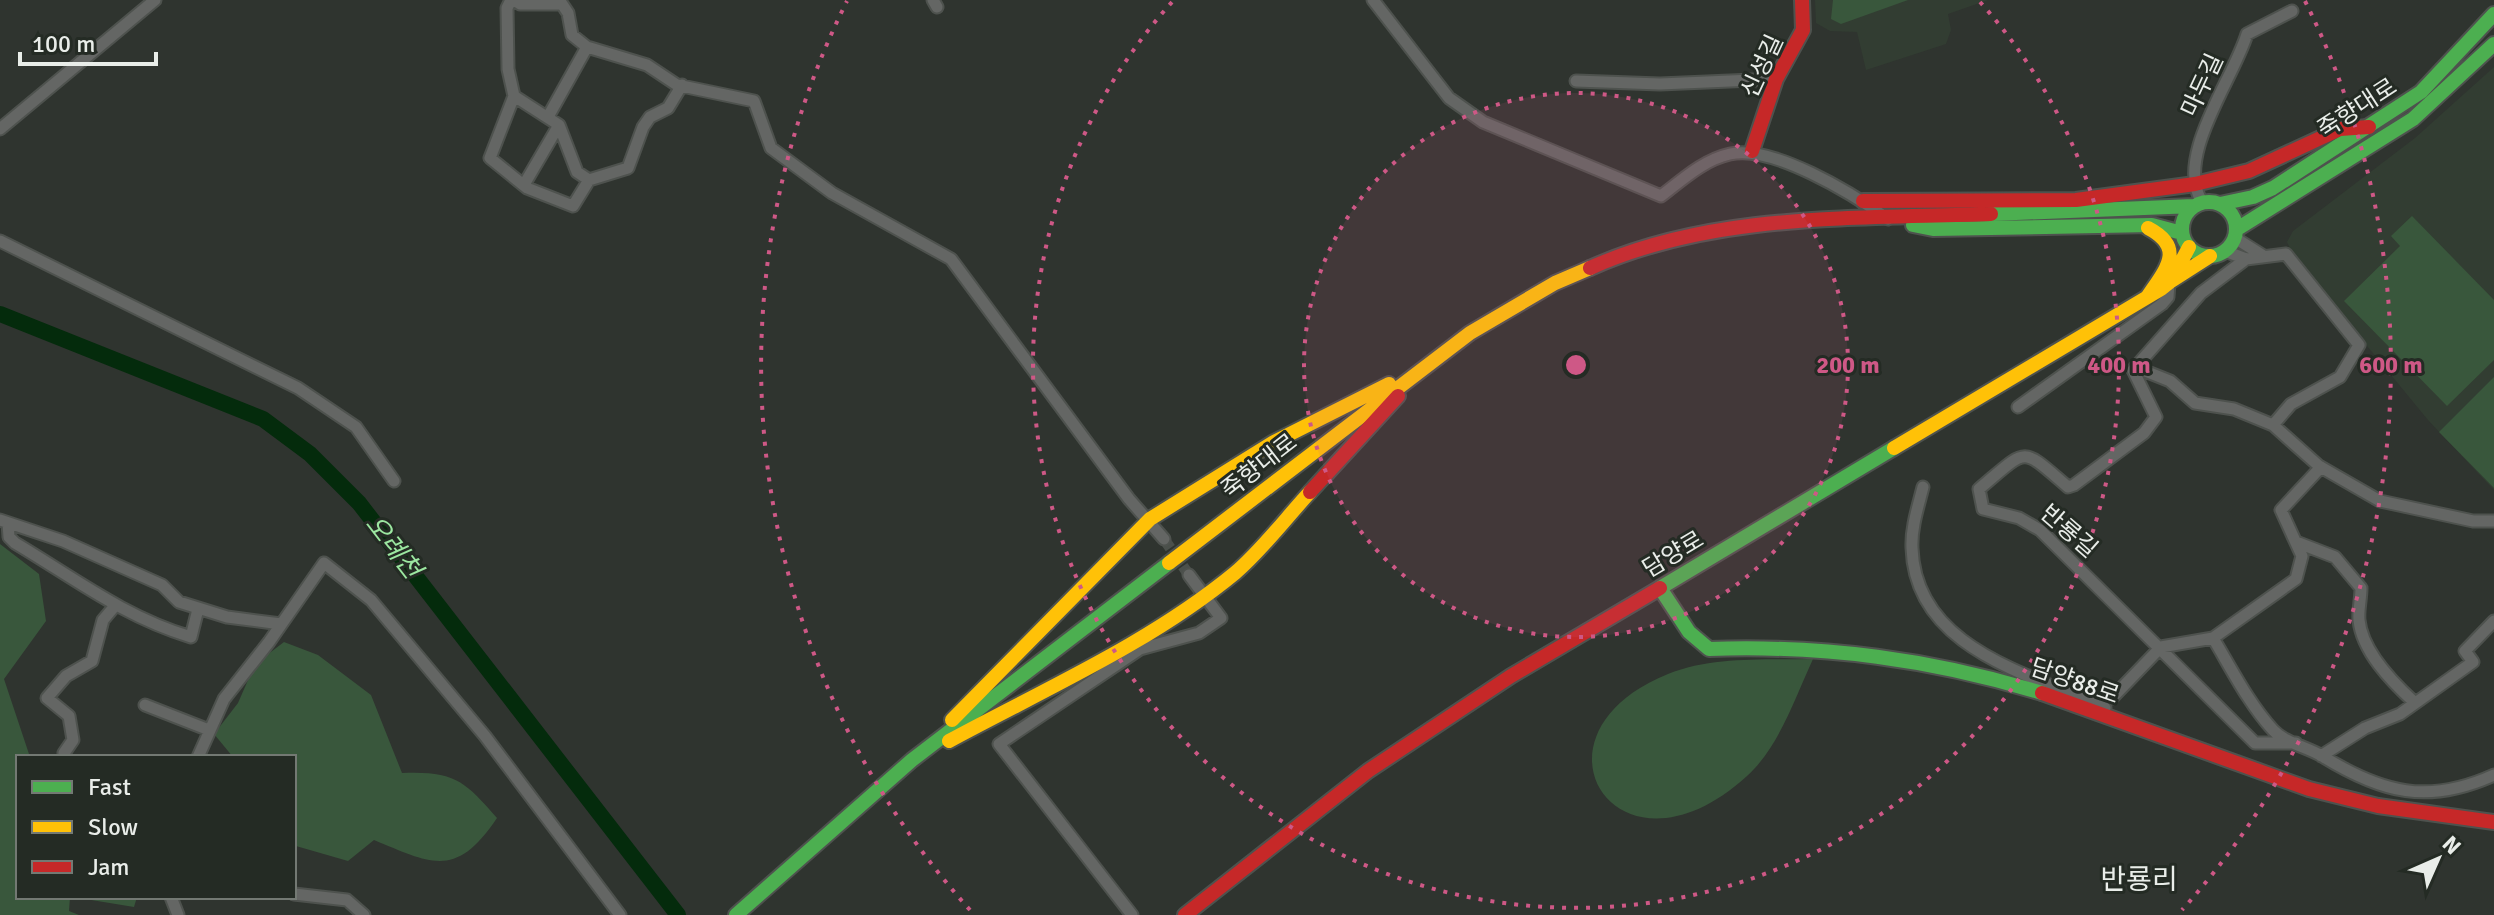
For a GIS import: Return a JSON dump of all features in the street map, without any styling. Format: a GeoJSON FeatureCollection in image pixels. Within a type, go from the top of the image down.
{"type":"FeatureCollection","features":[{"type":"Feature","properties":{"kind":"main road","name":"신성길"},"geometry":{"type":"LineString","coordinates":[[1752,151],[1776,79],[1803,30],[1805,7],[1802,0]]}},
{"type":"Feature","properties":{"kind":"main road","name":"죽향대로"},"geometry":{"type":"LineString","coordinates":[[2220,204],[2253,197],[2273,188],[2421,92],[2494,14]]}},
{"type":"Feature","properties":{"kind":"main road","name":"죽향대로"},"geometry":{"type":"LineString","coordinates":[[2236,234],[2413,119],[2494,44]]}},
{"type":"Feature","properties":{"kind":"main road"},"geometry":{"type":"LineString","coordinates":[[1863,201],[2076,200],[2195,184],[2249,171],[2340,129],[2369,127]]}},
{"type":"Feature","properties":{"kind":"main road"},"geometry":{"type":"LineString","coordinates":[[2198,204],[2220,204],[2232,214],[2236,234],[2225,251],[2210,256],[2189,247],[2182,233],[2183,222],[2198,204]]}},
{"type":"Feature","properties":{"kind":"main road","name":"죽향대로"},"geometry":{"type":"LineString","coordinates":[[736,915],[912,760],[1470,333],[1555,283],[1647,247],[1732,227],[2198,204]]}},
{"type":"Feature","properties":{"kind":"main road","name":"죽향대로"},"geometry":{"type":"LineString","coordinates":[[1888,219],[1933,229],[2131,225],[2167,227],[2182,233]]}},
{"type":"Feature","properties":{"kind":"main road"},"geometry":{"type":"LineString","coordinates":[[2131,225],[2159,232],[2171,250],[2167,268],[2148,296]]}},
{"type":"Feature","properties":{"kind":"main road"},"geometry":{"type":"LineString","coordinates":[[2170,282],[2189,247]]}},
{"type":"Feature","properties":{"kind":"main road","name":"담양로"},"geometry":{"type":"LineString","coordinates":[[1185,915],[1380,763],[1511,676],[2210,256]]}},
{"type":"Feature","properties":{"kind":"main road"},"geometry":{"type":"LineString","coordinates":[[912,760],[1150,519],[1274,442],[1426,366]]}},
{"type":"Feature","properties":{"kind":"main road"},"geometry":{"type":"LineString","coordinates":[[912,760],[1020,706],[1204,597],[1238,570],[1426,366]]}},
{"type":"Feature","properties":{"kind":"main road","name":"담양88로"},"geometry":{"type":"LineString","coordinates":[[1660,588],[1689,632],[1709,649],[1820,646],[1944,664],[2019,684],[2311,790],[2418,813],[2494,822]]}},
{"type":"Feature","properties":{"kind":"street"},"geometry":{"type":"LineString","coordinates":[[0,129],[155,0]]}},
{"type":"Feature","properties":{"kind":"street"},"geometry":{"type":"LineString","coordinates":[[682,85],[668,108],[650,117],[643,127],[628,168],[589,180],[573,206],[551,199],[490,158],[514,96],[508,69],[507,8],[513,0],[520,4],[562,4],[568,13],[572,35],[587,47],[647,65],[682,85],[754,101],[771,148],[832,193],[951,259],[1129,499],[1150,519],[1164,539]]}},
{"type":"Feature","properties":{"kind":"street"},"geometry":{"type":"LineString","coordinates":[[1373,0],[1449,98],[1483,122],[1661,196],[1700,165],[1727,154],[1752,151],[1863,201],[1888,219]]}},
{"type":"Feature","properties":{"kind":"street","name":"마두길"},"geometry":{"type":"LineString","coordinates":[[2198,204],[2195,184],[2198,146],[2239,60],[2247,34],[2292,11]]}},
{"type":"Feature","properties":{"kind":"street"},"geometry":{"type":"LineString","coordinates":[[549,115],[587,47]]}},
{"type":"Feature","properties":{"kind":"street"},"geometry":{"type":"LineString","coordinates":[[1576,81],[1660,84],[1776,79]]}},
{"type":"Feature","properties":{"kind":"street"},"geometry":{"type":"LineString","coordinates":[[514,96],[549,115],[559,125],[577,172],[589,180]]}},
{"type":"Feature","properties":{"kind":"street"},"geometry":{"type":"LineString","coordinates":[[525,183],[559,125]]}},
{"type":"Feature","properties":{"kind":"street"},"geometry":{"type":"LineString","coordinates":[[2236,234],[2262,255]]}},
{"type":"Feature","properties":{"kind":"street"},"geometry":{"type":"LineString","coordinates":[[0,241],[298,388],[356,427],[394,481]]}},
{"type":"Feature","properties":{"kind":"street"},"geometry":{"type":"LineString","coordinates":[[2225,251],[2246,259]]}},
{"type":"Feature","properties":{"kind":"street"},"geometry":{"type":"LineString","coordinates":[[2273,425],[2291,404],[2340,377],[2359,345],[2286,254],[2246,259],[2201,293],[2135,367],[2170,381],[2195,403],[2234,409],[2273,425],[2321,467],[2380,501],[2473,521],[2494,521]]}},
{"type":"Feature","properties":{"kind":"street"},"geometry":{"type":"LineString","coordinates":[[2018,407],[2162,304],[2168,297],[2170,282]]}},
{"type":"Feature","properties":{"kind":"street","name":"반룡길"},"geometry":{"type":"LineString","coordinates":[[2135,367],[2136,379],[2156,417],[2144,433],[2068,487],[2036,457],[2027,456],[2013,461],[1979,489],[1983,509],[2019,518],[2040,530],[2255,743],[2296,743]]}},
{"type":"Feature","properties":{"kind":"street"},"geometry":{"type":"LineString","coordinates":[[2112,698],[2161,647],[2213,638],[2296,579],[2302,556],[2281,510],[2321,467]]}},
{"type":"Feature","properties":{"kind":"street"},"geometry":{"type":"LineString","coordinates":[[1923,487],[1911,548],[1915,575],[1935,615],[1953,633],[1997,662],[2175,739]]}},
{"type":"Feature","properties":{"kind":"street"},"geometry":{"type":"LineString","coordinates":[[4,522],[9,537],[15,543],[114,607],[158,627],[191,637],[198,609]]}},
{"type":"Feature","properties":{"kind":"street"},"geometry":{"type":"LineString","coordinates":[[4,522],[63,541],[162,585],[179,602],[198,609],[281,624]]}},
{"type":"Feature","properties":{"kind":"street"},"geometry":{"type":"LineString","coordinates":[[2296,542],[2335,557],[2361,588],[2359,622],[2366,647],[2381,662],[2387,677],[2414,702]]}},
{"type":"Feature","properties":{"kind":"street"},"geometry":{"type":"LineString","coordinates":[[199,755],[224,699],[324,563],[371,600],[485,736],[620,915]]}},
{"type":"Feature","properties":{"kind":"street"},"geometry":{"type":"LineString","coordinates":[[1132,915],[999,744],[1140,649],[1199,633],[1216,624],[1221,618],[1189,575]]}},
{"type":"Feature","properties":{"kind":"street"},"geometry":{"type":"LineString","coordinates":[[65,755],[73,740],[69,716],[47,698],[66,676],[92,661],[103,620],[114,607]]}},
{"type":"Feature","properties":{"kind":"street"},"geometry":{"type":"LineString","coordinates":[[2321,756],[2365,728],[2400,714],[2473,662],[2465,651],[2494,621]]}},
{"type":"Feature","properties":{"kind":"street","name":"반룡길"},"geometry":{"type":"LineString","coordinates":[[2213,638],[2274,730],[2359,778],[2426,795],[2447,792],[2494,775]]}},
{"type":"Feature","properties":{"kind":"street"},"geometry":{"type":"LineString","coordinates":[[145,705],[209,730]]}},
{"type":"Feature","properties":{"kind":"street"},"geometry":{"type":"LineString","coordinates":[[296,894],[347,900],[364,915]]}},
{"type":"Feature","properties":{"kind":"shaded area"},"geometry":{"type":"Polygon","coordinates":[[[1815,0],[1988,0],[1948,14],[1951,30],[1946,44],[1866,70],[1857,32],[1830,31],[1816,23],[1815,0]]]}},
{"type":"Feature","properties":{"kind":"shaded area"},"geometry":{"type":"Polygon","coordinates":[[[2494,67],[2494,490],[2428,420],[2294,257],[2287,242],[2293,231],[2415,138],[2494,67]]]}},
{"type":"Feature","properties":{"kind":"green space"},"geometry":{"type":"Polygon","coordinates":[[[1833,0],[1908,0],[1841,24],[1831,19],[1833,0]]]}},
{"type":"Feature","properties":{"kind":"green space"},"geometry":{"type":"Polygon","coordinates":[[[2412,216],[2494,300],[2494,360],[2447,406],[2344,301],[2400,246],[2391,236],[2412,216]]]}},
{"type":"Feature","properties":{"kind":"green space"},"geometry":{"type":"Polygon","coordinates":[[[2494,377],[2494,488],[2439,432],[2494,377]]]}},
{"type":"Feature","properties":{"kind":"green space"},"geometry":{"type":"Polygon","coordinates":[[[0,544],[39,574],[46,621],[4,679],[29,755],[16,755],[16,899],[70,899],[69,911],[79,915],[0,915],[0,544]]]}},
{"type":"Feature","properties":{"kind":"green space"},"geometry":{"type":"Polygon","coordinates":[[[284,642],[318,655],[371,695],[402,773],[434,774],[457,780],[497,818],[469,851],[442,861],[428,860],[374,840],[348,861],[296,846],[296,755],[231,755],[214,734],[238,703],[255,664],[284,642]]]}},
{"type":"Feature","properties":{"kind":"green space"},"geometry":{"type":"Polygon","coordinates":[[[1813,659],[1768,751],[1747,776],[1700,808],[1659,818],[1625,812],[1602,792],[1592,764],[1598,732],[1622,701],[1668,674],[1702,664],[1813,659]]]}},
{"type":"Feature","properties":{"kind":"green space"},"geometry":{"type":"Polygon","coordinates":[[[85,899],[136,899],[134,907],[85,899]]]}},
{"type":"Feature","properties":{"kind":"waterway","name":"오례천"},"geometry":{"type":"LineString","coordinates":[[0,314],[263,419],[310,454],[359,503],[678,915]]}},
{"type":"Feature","properties":{"kind":"tunnel"},"geometry":{"type":"LineString","coordinates":[[1164,539],[1189,575]]}},
{"type":"Feature","properties":{"kind":"traffic: fast"},"geometry":{"type":"LineString","coordinates":[[2220,204],[2253,197],[2273,188],[2421,92],[2494,14]]}},
{"type":"Feature","properties":{"kind":"traffic: fast"},"geometry":{"type":"LineString","coordinates":[[2237,229],[2413,119],[2494,44]]}},
{"type":"Feature","properties":{"kind":"traffic: fast"},"geometry":{"type":"LineString","coordinates":[[2209,202],[2228,210],[2236,229],[2228,248],[2209,256],[2190,248],[2182,229],[2190,210],[2209,202]]}},
{"type":"Feature","properties":{"kind":"traffic: fast"},"geometry":{"type":"LineString","coordinates":[[1991,214],[2194,206]]}},
{"type":"Feature","properties":{"kind":"traffic: fast"},"geometry":{"type":"LineString","coordinates":[[1913,225],[1933,229],[2152,225],[2182,233]]}},
{"type":"Feature","properties":{"kind":"traffic: fast"},"geometry":{"type":"LineString","coordinates":[[1894,448],[1660,588],[1689,632],[1709,649],[1794,649],[1877,657],[1959,671],[2042,693]]}},
{"type":"Feature","properties":{"kind":"traffic: fast"},"geometry":{"type":"LineString","coordinates":[[736,915],[912,760],[1169,563]]}},
{"type":"Feature","properties":{"kind":"traffic: slow"},"geometry":{"type":"LineString","coordinates":[[2148,228],[2167,243],[2169,251],[2166,268],[2148,296]]}},
{"type":"Feature","properties":{"kind":"traffic: slow"},"geometry":{"type":"LineString","coordinates":[[1894,448],[2161,289],[2171,281],[2189,247]]}},
{"type":"Feature","properties":{"kind":"traffic: slow"},"geometry":{"type":"LineString","coordinates":[[2171,281],[2210,256]]}},
{"type":"Feature","properties":{"kind":"traffic: slow"},"geometry":{"type":"LineString","coordinates":[[1169,563],[1470,333],[1555,283],[1590,268]]}},
{"type":"Feature","properties":{"kind":"traffic: slow"},"geometry":{"type":"LineString","coordinates":[[952,720],[1150,519],[1274,442],[1389,384]]}},
{"type":"Feature","properties":{"kind":"traffic: slow"},"geometry":{"type":"LineString","coordinates":[[949,741],[1096,664],[1202,598],[1245,564],[1310,492]]}},
{"type":"Feature","properties":{"kind":"traffic: jam"},"geometry":{"type":"LineString","coordinates":[[1752,151],[1776,79],[1803,30],[1802,0]]}},
{"type":"Feature","properties":{"kind":"traffic: jam"},"geometry":{"type":"LineString","coordinates":[[1863,201],[2076,200],[2195,184],[2249,171],[2340,129],[2369,127]]}},
{"type":"Feature","properties":{"kind":"traffic: jam"},"geometry":{"type":"LineString","coordinates":[[1590,268],[1637,250],[1736,228],[1838,219],[1991,214]]}},
{"type":"Feature","properties":{"kind":"traffic: jam"},"geometry":{"type":"LineString","coordinates":[[1310,492],[1398,396]]}},
{"type":"Feature","properties":{"kind":"traffic: jam"},"geometry":{"type":"LineString","coordinates":[[1185,915],[1368,771],[1511,676],[1660,588]]}},
{"type":"Feature","properties":{"kind":"traffic: jam"},"geometry":{"type":"LineString","coordinates":[[2042,693],[2309,789],[2378,806],[2494,822]]}},
{"type":"Feature","properties":{"kind":"district","name":"반룡리"},"geometry":{"type":"Point","coordinates":[2139,880]}}]}
